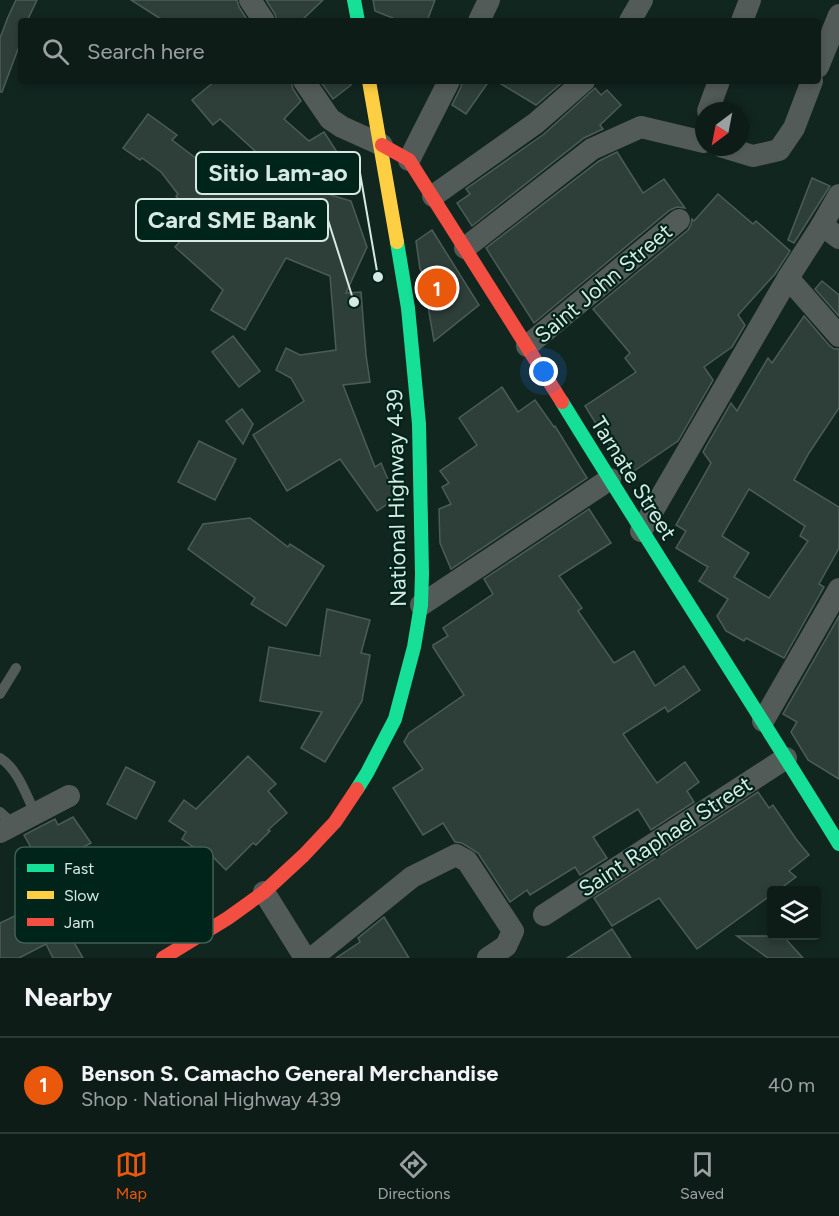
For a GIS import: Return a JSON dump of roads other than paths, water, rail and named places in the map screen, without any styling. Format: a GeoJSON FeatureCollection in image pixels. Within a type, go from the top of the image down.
{"type":"FeatureCollection","features":[{"type":"Feature","properties":{"kind":"main road"},"geometry":{"type":"LineString","coordinates":[[354,0],[357,18]]}},
{"type":"Feature","properties":{"kind":"main road","name":"National Highway 439"},"geometry":{"type":"LineString","coordinates":[[213,927],[264,892],[335,822],[367,773],[394,719],[414,647],[421,605],[422,574],[419,424],[408,308],[370,84]]}},
{"type":"Feature","properties":{"kind":"main road","name":"Tarnate Street"},"geometry":{"type":"LineString","coordinates":[[381,146],[409,160],[433,196],[839,844]]}},
{"type":"Feature","properties":{"kind":"main road","name":"National Highway 439"},"geometry":{"type":"LineString","coordinates":[[163,958],[187,943]]}},
{"type":"Feature","properties":{"kind":"street"},"geometry":{"type":"LineString","coordinates":[[250,0],[262,18]]}},
{"type":"Feature","properties":{"kind":"street"},"geometry":{"type":"LineString","coordinates":[[480,18],[489,0]]}},
{"type":"Feature","properties":{"kind":"street"},"geometry":{"type":"LineString","coordinates":[[632,18],[642,0]]}},
{"type":"Feature","properties":{"kind":"street"},"geometry":{"type":"LineString","coordinates":[[743,18],[750,0]]}},
{"type":"Feature","properties":{"kind":"street"},"geometry":{"type":"LineString","coordinates":[[821,60],[839,15]]}},
{"type":"Feature","properties":{"kind":"street"},"geometry":{"type":"LineString","coordinates":[[306,84],[330,119],[381,146]]}},
{"type":"Feature","properties":{"kind":"street"},"geometry":{"type":"LineString","coordinates":[[409,160],[447,84]]}},
{"type":"Feature","properties":{"kind":"street"},"geometry":{"type":"LineString","coordinates":[[433,196],[536,123],[581,84]]}},
{"type":"Feature","properties":{"kind":"street"},"geometry":{"type":"LineString","coordinates":[[711,102],[718,84]]}},
{"type":"Feature","properties":{"kind":"street"},"geometry":{"type":"LineString","coordinates":[[749,155],[753,156],[779,150],[794,128],[812,84]]}},
{"type":"Feature","properties":{"kind":"street"},"geometry":{"type":"LineString","coordinates":[[465,248],[592,149],[641,127],[695,133]]}},
{"type":"Feature","properties":{"kind":"street"},"geometry":{"type":"LineString","coordinates":[[641,531],[788,278],[831,232],[839,195]]}},
{"type":"Feature","properties":{"kind":"street","name":"Saint John Street"},"geometry":{"type":"LineString","coordinates":[[527,346],[679,219]]}},
{"type":"Feature","properties":{"kind":"street"},"geometry":{"type":"LineString","coordinates":[[788,278],[839,336]]}},
{"type":"Feature","properties":{"kind":"street"},"geometry":{"type":"LineString","coordinates":[[421,605],[610,479]]}},
{"type":"Feature","properties":{"kind":"street"},"geometry":{"type":"LineString","coordinates":[[763,721],[839,589]]}},
{"type":"Feature","properties":{"kind":"street","name":"Saint Raphael Street"},"geometry":{"type":"LineString","coordinates":[[544,915],[786,758]]}},
{"type":"Feature","properties":{"kind":"street"},"geometry":{"type":"LineString","coordinates":[[4,823],[36,813],[69,796]]}},
{"type":"Feature","properties":{"kind":"street"},"geometry":{"type":"LineString","coordinates":[[312,958],[412,877],[456,855],[467,861],[513,931],[506,946],[490,958]]}},
{"type":"Feature","properties":{"kind":"street"},"geometry":{"type":"LineString","coordinates":[[264,892],[305,958]]}},
{"type":"Feature","properties":{"kind":"lane"},"geometry":{"type":"LineString","coordinates":[[0,694],[16,668]]}},
{"type":"Feature","properties":{"kind":"lane"},"geometry":{"type":"LineString","coordinates":[[0,758],[16,776],[36,813]]}},
{"type":"Feature","properties":{"kind":"place","name":"Sitio Lam-ao"},"geometry":{"type":"Point","coordinates":[378,277]}},
{"type":"Feature","properties":{"kind":"place","name":"Benson S. Camacho General Merchandise"},"geometry":{"type":"Point","coordinates":[437,288]}},
{"type":"Feature","properties":{"kind":"place","name":"Card SME Bank"},"geometry":{"type":"Point","coordinates":[354,302]}}]}
